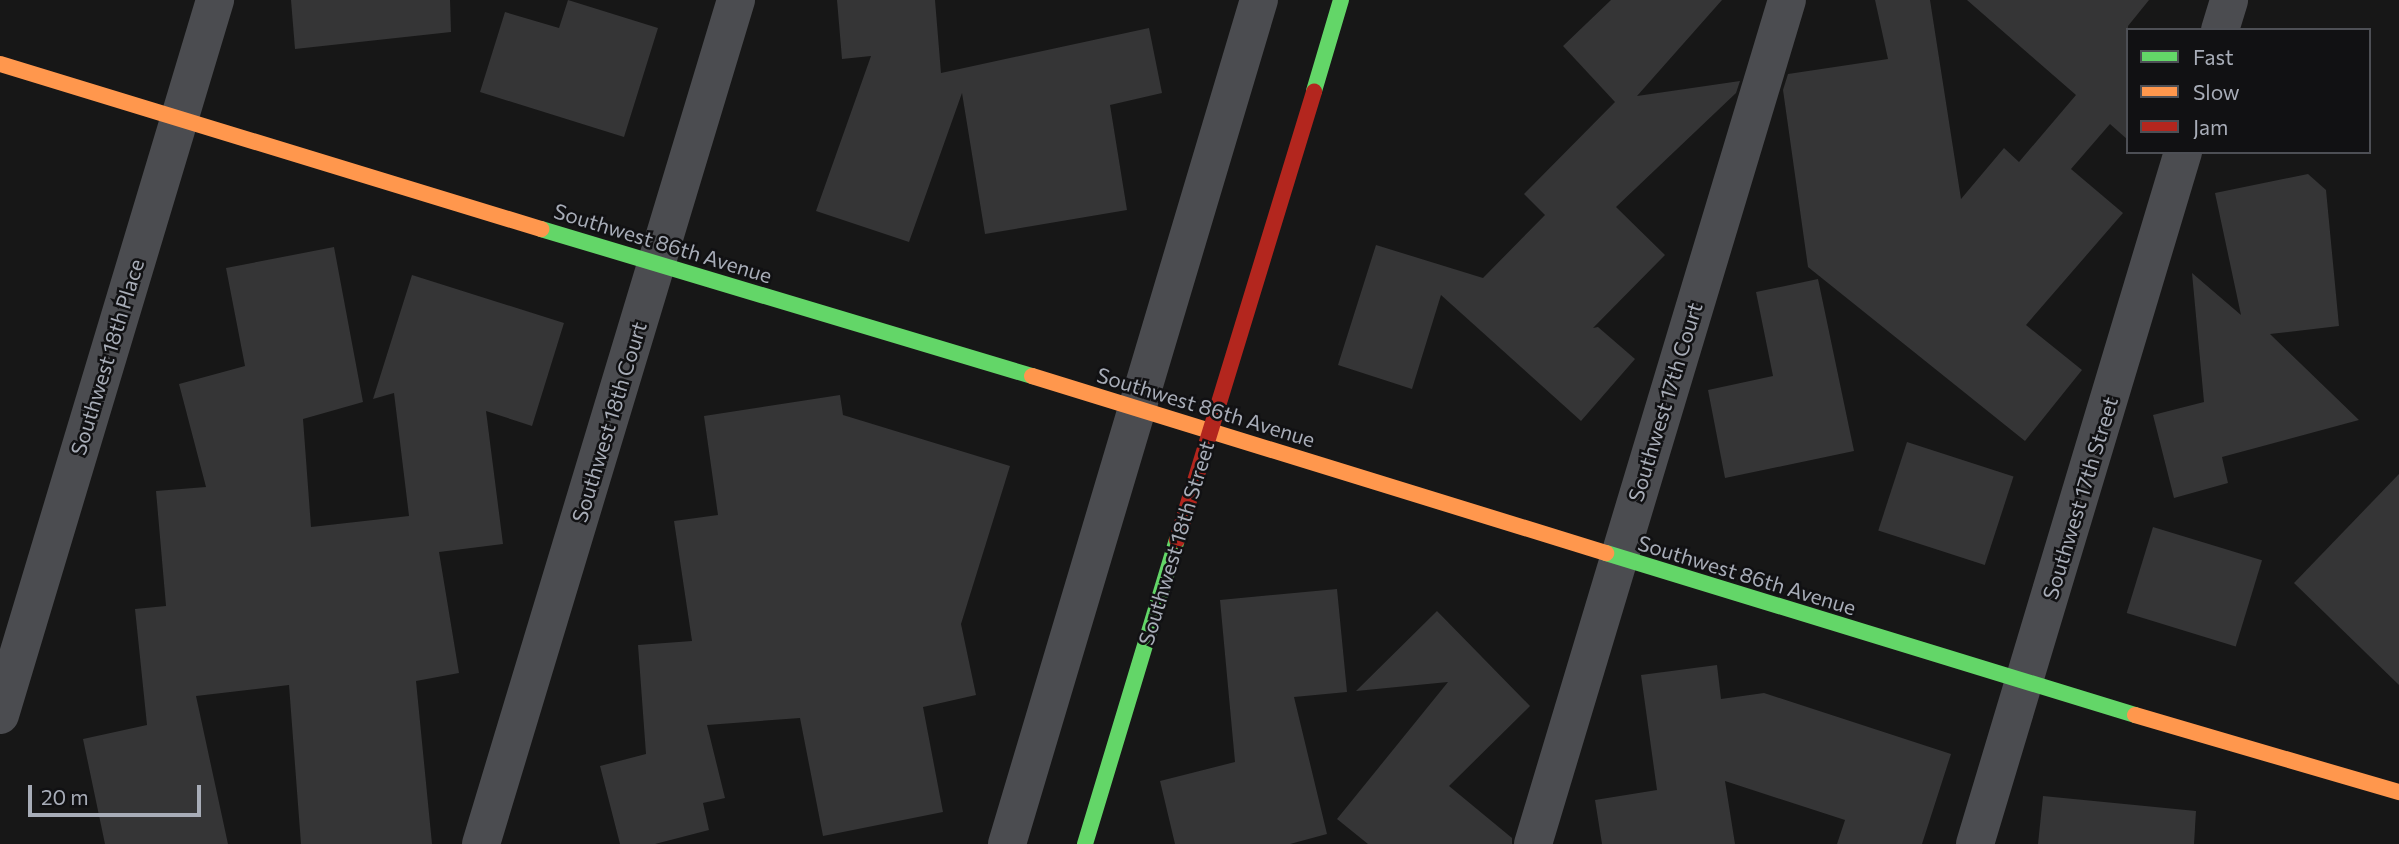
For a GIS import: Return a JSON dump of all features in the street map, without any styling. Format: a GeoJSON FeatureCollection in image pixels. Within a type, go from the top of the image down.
{"type":"FeatureCollection","features":[{"type":"Feature","properties":{"kind":"street","name":"Southwest 18th Place"},"geometry":{"type":"LineString","coordinates":[[0,715],[215,0]]}},
{"type":"Feature","properties":{"kind":"street","name":"Southwest 18th Court"},"geometry":{"type":"LineString","coordinates":[[481,844],[736,0]]}},
{"type":"Feature","properties":{"kind":"street"},"geometry":{"type":"LineString","coordinates":[[1007,844],[1259,0]]}},
{"type":"Feature","properties":{"kind":"street","name":"Southwest 18th Street"},"geometry":{"type":"LineString","coordinates":[[1084,844],[1341,0]]}},
{"type":"Feature","properties":{"kind":"street","name":"Southwest 17th Court"},"geometry":{"type":"LineString","coordinates":[[1533,844],[1787,0]]}},
{"type":"Feature","properties":{"kind":"street"},"geometry":{"type":"LineString","coordinates":[[2221,28],[2229,0]]}},
{"type":"Feature","properties":{"kind":"street","name":"Southwest 86th Avenue"},"geometry":{"type":"LineString","coordinates":[[0,64],[178,120],[1137,407],[2025,683],[2399,793]]}},
{"type":"Feature","properties":{"kind":"street","name":"Southwest 17th Street"},"geometry":{"type":"LineString","coordinates":[[1975,844],[2182,154]]}},
{"type":"Feature","properties":{"kind":"building"},"geometry":{"type":"Polygon","coordinates":[[[291,0],[450,0],[451,32],[295,49],[291,0]]]}},
{"type":"Feature","properties":{"kind":"building"},"geometry":{"type":"Polygon","coordinates":[[[568,0],[658,28],[624,137],[480,92],[505,12],[559,28],[568,0]]]}},
{"type":"Feature","properties":{"kind":"building"},"geometry":{"type":"Polygon","coordinates":[[[837,0],[935,0],[941,73],[1149,28],[1162,93],[1110,105],[1127,210],[985,234],[962,93],[909,242],[816,211],[871,56],[842,59],[837,0]]]}},
{"type":"Feature","properties":{"kind":"building"},"geometry":{"type":"Polygon","coordinates":[[[1611,0],[1722,0],[1637,96],[1740,81],[1736,93],[1616,207],[1665,255],[1593,328],[1598,327],[1635,359],[1581,421],[1441,295],[1412,389],[1338,365],[1376,245],[1483,278],[1545,215],[1524,194],[1615,102],[1563,46],[1611,0]]]}},
{"type":"Feature","properties":{"kind":"building"},"geometry":{"type":"Polygon","coordinates":[[[1875,0],[1930,0],[1961,199],[2004,148],[2019,162],[2076,95],[1967,0],[2149,0],[2126,28],[2126,138],[2110,124],[2071,169],[2123,213],[2026,325],[2082,370],[2025,441],[1808,267],[1783,90],[1788,74],[1888,59],[1875,0]]]}},
{"type":"Feature","properties":{"kind":"building"},"geometry":{"type":"Polygon","coordinates":[[[2308,174],[2326,190],[2339,326],[2270,334],[2359,420],[2222,457],[2228,483],[2174,498],[2153,415],[2204,402],[2192,273],[2241,315],[2215,193],[2308,174]]]}},
{"type":"Feature","properties":{"kind":"building"},"geometry":{"type":"Polygon","coordinates":[[[334,247],[363,402],[303,419],[311,527],[409,516],[394,393],[373,399],[412,275],[564,323],[532,426],[486,411],[503,544],[439,552],[459,673],[416,681],[432,844],[301,844],[289,685],[196,696],[228,844],[105,844],[83,739],[147,725],[135,609],[166,606],[156,491],[206,487],[179,384],[245,366],[226,268],[334,247]]]}},
{"type":"Feature","properties":{"kind":"building"},"geometry":{"type":"Polygon","coordinates":[[[1818,279],[1854,451],[1725,478],[1708,390],[1773,376],[1756,292],[1818,279]]]}},
{"type":"Feature","properties":{"kind":"building"},"geometry":{"type":"Polygon","coordinates":[[[840,395],[843,415],[1010,466],[961,624],[976,695],[923,707],[943,812],[823,836],[800,718],[707,725],[725,798],[703,803],[709,830],[655,844],[620,844],[600,766],[646,754],[638,645],[692,641],[674,521],[718,515],[704,416],[840,395]]]}},
{"type":"Feature","properties":{"kind":"building"},"geometry":{"type":"Polygon","coordinates":[[[1907,442],[2014,477],[1985,565],[1878,530],[1907,442]]]}},
{"type":"Feature","properties":{"kind":"building"},"geometry":{"type":"Polygon","coordinates":[[[2399,474],[2399,685],[2294,583],[2399,474]]]}},
{"type":"Feature","properties":{"kind":"building"},"geometry":{"type":"Polygon","coordinates":[[[2153,527],[2262,560],[2236,646],[2127,613],[2153,527]]]}},
{"type":"Feature","properties":{"kind":"building"},"geometry":{"type":"Polygon","coordinates":[[[1337,589],[1347,692],[1294,697],[1327,834],[1290,844],[1175,844],[1160,781],[1235,762],[1220,600],[1337,589]]]}},
{"type":"Feature","properties":{"kind":"building"},"geometry":{"type":"Polygon","coordinates":[[[1437,611],[1530,706],[1449,786],[1512,838],[1512,844],[1368,844],[1337,819],[1448,682],[1356,691],[1437,611]]]}},
{"type":"Feature","properties":{"kind":"building"},"geometry":{"type":"Polygon","coordinates":[[[1717,665],[1721,699],[1764,693],[1951,754],[1922,844],[1837,844],[1845,820],[1725,781],[1735,844],[1602,844],[1595,800],[1657,790],[1641,675],[1717,665]]]}},
{"type":"Feature","properties":{"kind":"building"},"geometry":{"type":"Polygon","coordinates":[[[2043,796],[2196,811],[2194,844],[2038,844],[2043,796]]]}},
{"type":"Feature","properties":{"kind":"traffic: fast"},"geometry":{"type":"LineString","coordinates":[[1314,91],[1341,0]]}},
{"type":"Feature","properties":{"kind":"traffic: fast"},"geometry":{"type":"LineString","coordinates":[[541,229],[1032,376]]}},
{"type":"Feature","properties":{"kind":"traffic: fast"},"geometry":{"type":"LineString","coordinates":[[1085,844],[1177,540]]}},
{"type":"Feature","properties":{"kind":"traffic: fast"},"geometry":{"type":"LineString","coordinates":[[1606,553],[2135,715]]}},
{"type":"Feature","properties":{"kind":"traffic: slow"},"geometry":{"type":"LineString","coordinates":[[0,64],[541,229]]}},
{"type":"Feature","properties":{"kind":"traffic: slow"},"geometry":{"type":"LineString","coordinates":[[1032,376],[1606,553]]}},
{"type":"Feature","properties":{"kind":"traffic: slow"},"geometry":{"type":"LineString","coordinates":[[2135,715],[2399,792]]}},
{"type":"Feature","properties":{"kind":"traffic: jam"},"geometry":{"type":"LineString","coordinates":[[1177,540],[1314,91]]}}]}
